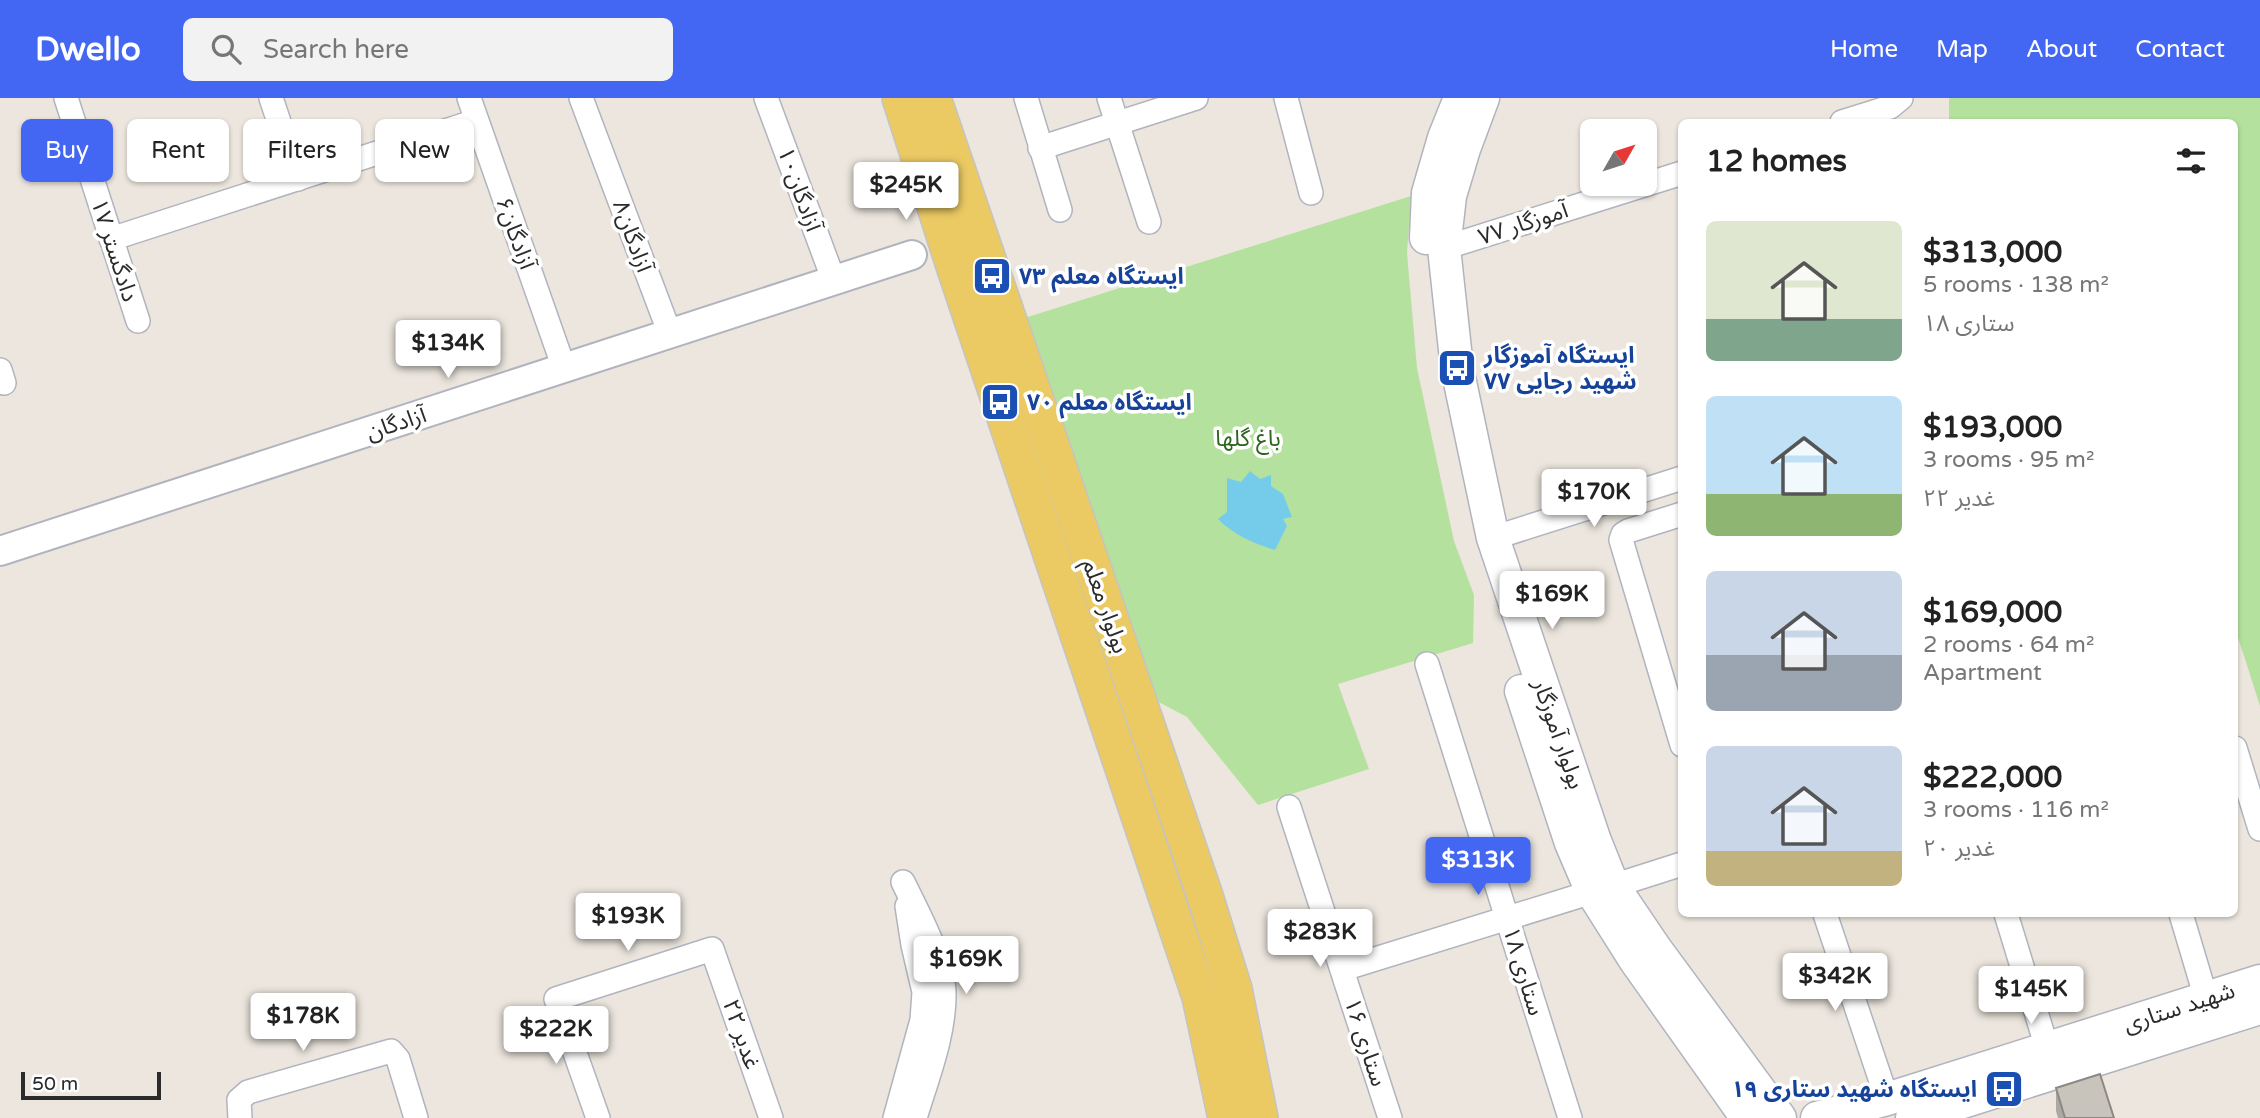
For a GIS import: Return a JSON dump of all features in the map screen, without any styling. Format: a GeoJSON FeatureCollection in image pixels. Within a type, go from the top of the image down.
{"type":"FeatureCollection","features":[{"type":"Feature","properties":{"kind":"main road","name":"بولوار معلم"},"geometry":{"type":"LineString","coordinates":[[900,98],[1200,997],[1226,1118]]}},
{"type":"Feature","properties":{"kind":"main road","name":"بولوار معلم"},"geometry":{"type":"LineString","coordinates":[[933,98],[1205,896],[1234,989],[1260,1118]]}},
{"type":"Feature","properties":{"kind":"main road","name":"بولوار آموزگار"},"geometry":{"type":"LineString","coordinates":[[1460,98],[1444,138],[1428,192],[1425,250],[1438,371],[1471,537],[1572,844],[1603,889],[1655,948],[1780,1118]]}},
{"type":"Feature","properties":{"kind":"main road","name":"بولوار آموزگار"},"geometry":{"type":"LineString","coordinates":[[1483,98],[1450,196],[1444,248],[1457,368],[1493,538],[1595,841],[1603,889],[1635,960],[1747,1118]]}},
{"type":"Feature","properties":{"kind":"main road","name":"شهید ستاری"},"geometry":{"type":"LineString","coordinates":[[1817,1118],[1887,1099],[2260,981]]}},
{"type":"Feature","properties":{"kind":"main road","name":"شهید ستاری"},"geometry":{"type":"LineString","coordinates":[[1912,1118],[2260,1008]]}},
{"type":"Feature","properties":{"kind":"street","name":"دادگستر ۱۷"},"geometry":{"type":"LineString","coordinates":[[66,98],[138,321]]}},
{"type":"Feature","properties":{"kind":"street"},"geometry":{"type":"LineString","coordinates":[[271,98],[278,119]]}},
{"type":"Feature","properties":{"kind":"street","name":"آزادگان۶"},"geometry":{"type":"LineString","coordinates":[[469,98],[564,368]]}},
{"type":"Feature","properties":{"kind":"street","name":"آزادگان۸"},"geometry":{"type":"LineString","coordinates":[[582,98],[670,334]]}},
{"type":"Feature","properties":{"kind":"street","name":"آزادگان۱۰"},"geometry":{"type":"LineString","coordinates":[[766,98],[834,281]]}},
{"type":"Feature","properties":{"kind":"street"},"geometry":{"type":"LineString","coordinates":[[1026,98],[1060,210]]}},
{"type":"Feature","properties":{"kind":"street"},"geometry":{"type":"LineString","coordinates":[[1109,98],[1149,222]]}},
{"type":"Feature","properties":{"kind":"street"},"geometry":{"type":"LineString","coordinates":[[1040,148],[1196,98]]}},
{"type":"Feature","properties":{"kind":"street"},"geometry":{"type":"LineString","coordinates":[[1286,98],[1311,193]]}},
{"type":"Feature","properties":{"kind":"street"},"geometry":{"type":"LineString","coordinates":[[1852,119],[1890,107],[1900,98]]}},
{"type":"Feature","properties":{"kind":"street"},"geometry":{"type":"LineString","coordinates":[[361,158],[475,121]]}},
{"type":"Feature","properties":{"kind":"street","name":"۷۷ آموزگار"},"geometry":{"type":"LineString","coordinates":[[1444,248],[1678,174]]}},
{"type":"Feature","properties":{"kind":"street"},"geometry":{"type":"LineString","coordinates":[[111,239],[289,182]]}},
{"type":"Feature","properties":{"kind":"street"},"geometry":{"type":"LineString","coordinates":[[939,220],[912,255],[955,269]]}},
{"type":"Feature","properties":{"kind":"street","name":"آزادگان"},"geometry":{"type":"LineString","coordinates":[[0,551],[912,255]]}},
{"type":"Feature","properties":{"kind":"street"},"geometry":{"type":"LineString","coordinates":[[1493,538],[1678,479]]}},
{"type":"Feature","properties":{"kind":"street"},"geometry":{"type":"LineString","coordinates":[[1678,515],[1628,531],[1623,534],[1621,540],[1678,732]]}},
{"type":"Feature","properties":{"kind":"street","name":"ستاری ۱۸"},"geometry":{"type":"LineString","coordinates":[[1427,664],[1570,1118]]}},
{"type":"Feature","properties":{"kind":"street"},"geometry":{"type":"LineString","coordinates":[[2238,758],[2260,829]]}},
{"type":"Feature","properties":{"kind":"street","name":"ستاری ۱۶"},"geometry":{"type":"LineString","coordinates":[[1289,807],[1390,1118]]}},
{"type":"Feature","properties":{"kind":"street"},"geometry":{"type":"LineString","coordinates":[[1343,969],[1678,865]]}},
{"type":"Feature","properties":{"kind":"street"},"geometry":{"type":"LineString","coordinates":[[895,1118],[922,1020],[925,992],[913,945],[903,882],[932,941],[944,991],[941,1024],[915,1118]]}},
{"type":"Feature","properties":{"kind":"street"},"geometry":{"type":"LineString","coordinates":[[1826,917],[1887,1099]]}},
{"type":"Feature","properties":{"kind":"street"},"geometry":{"type":"LineString","coordinates":[[2007,917],[2047,1048]]}},
{"type":"Feature","properties":{"kind":"street"},"geometry":{"type":"LineString","coordinates":[[2182,917],[2207,998]]}},
{"type":"Feature","properties":{"kind":"street","name":"غدیر ۲۲"},"geometry":{"type":"LineString","coordinates":[[598,1118],[556,999],[712,949],[771,1118]]}},
{"type":"Feature","properties":{"kind":"street"},"geometry":{"type":"LineString","coordinates":[[240,1109],[248,1091],[391,1051],[398,1059],[416,1118]]}},
{"type":"Feature","properties":{"kind":"green space"},"geometry":{"type":"Polygon","coordinates":[[[1949,98],[2260,98],[2260,706],[2238,637],[2238,119],[1949,119],[1949,98]]]}},
{"type":"Feature","properties":{"kind":"green space","name":"باغ گلها"},"geometry":{"type":"Polygon","coordinates":[[[1411,196],[1407,253],[1417,368],[1454,541],[1474,595],[1473,643],[1338,684],[1369,769],[1258,805],[1187,717],[1151,698],[1015,321],[1411,196]]]}},
{"type":"Feature","properties":{"kind":"water"},"geometry":{"type":"Polygon","coordinates":[[[1250,471],[1260,479],[1271,475],[1271,486],[1283,494],[1292,517],[1283,519],[1287,526],[1275,550],[1245,538],[1218,519],[1227,512],[1227,478],[1241,482],[1250,471]]]}},
{"type":"Feature","properties":{"kind":"building"},"geometry":{"type":"Polygon","coordinates":[[[2100,1074],[2114,1118],[2065,1118],[2056,1088],[2100,1074]]]}},
{"type":"Feature","properties":{"kind":"place","name":"ایستگاه معلم ۷۳"},"geometry":{"type":"Point","coordinates":[992,276]}},
{"type":"Feature","properties":{"kind":"place","name":"ایستگاه آموزگار شهید رجایی ۷۷"},"geometry":{"type":"Point","coordinates":[1457,368]}},
{"type":"Feature","properties":{"kind":"place","name":"ایستگاه معلم ۷۰"},"geometry":{"type":"Point","coordinates":[1000,402]}},
{"type":"Feature","properties":{"kind":"place","name":"ایستگاه شهید ستاری ۱۹"},"geometry":{"type":"Point","coordinates":[2004,1089]}}]}
